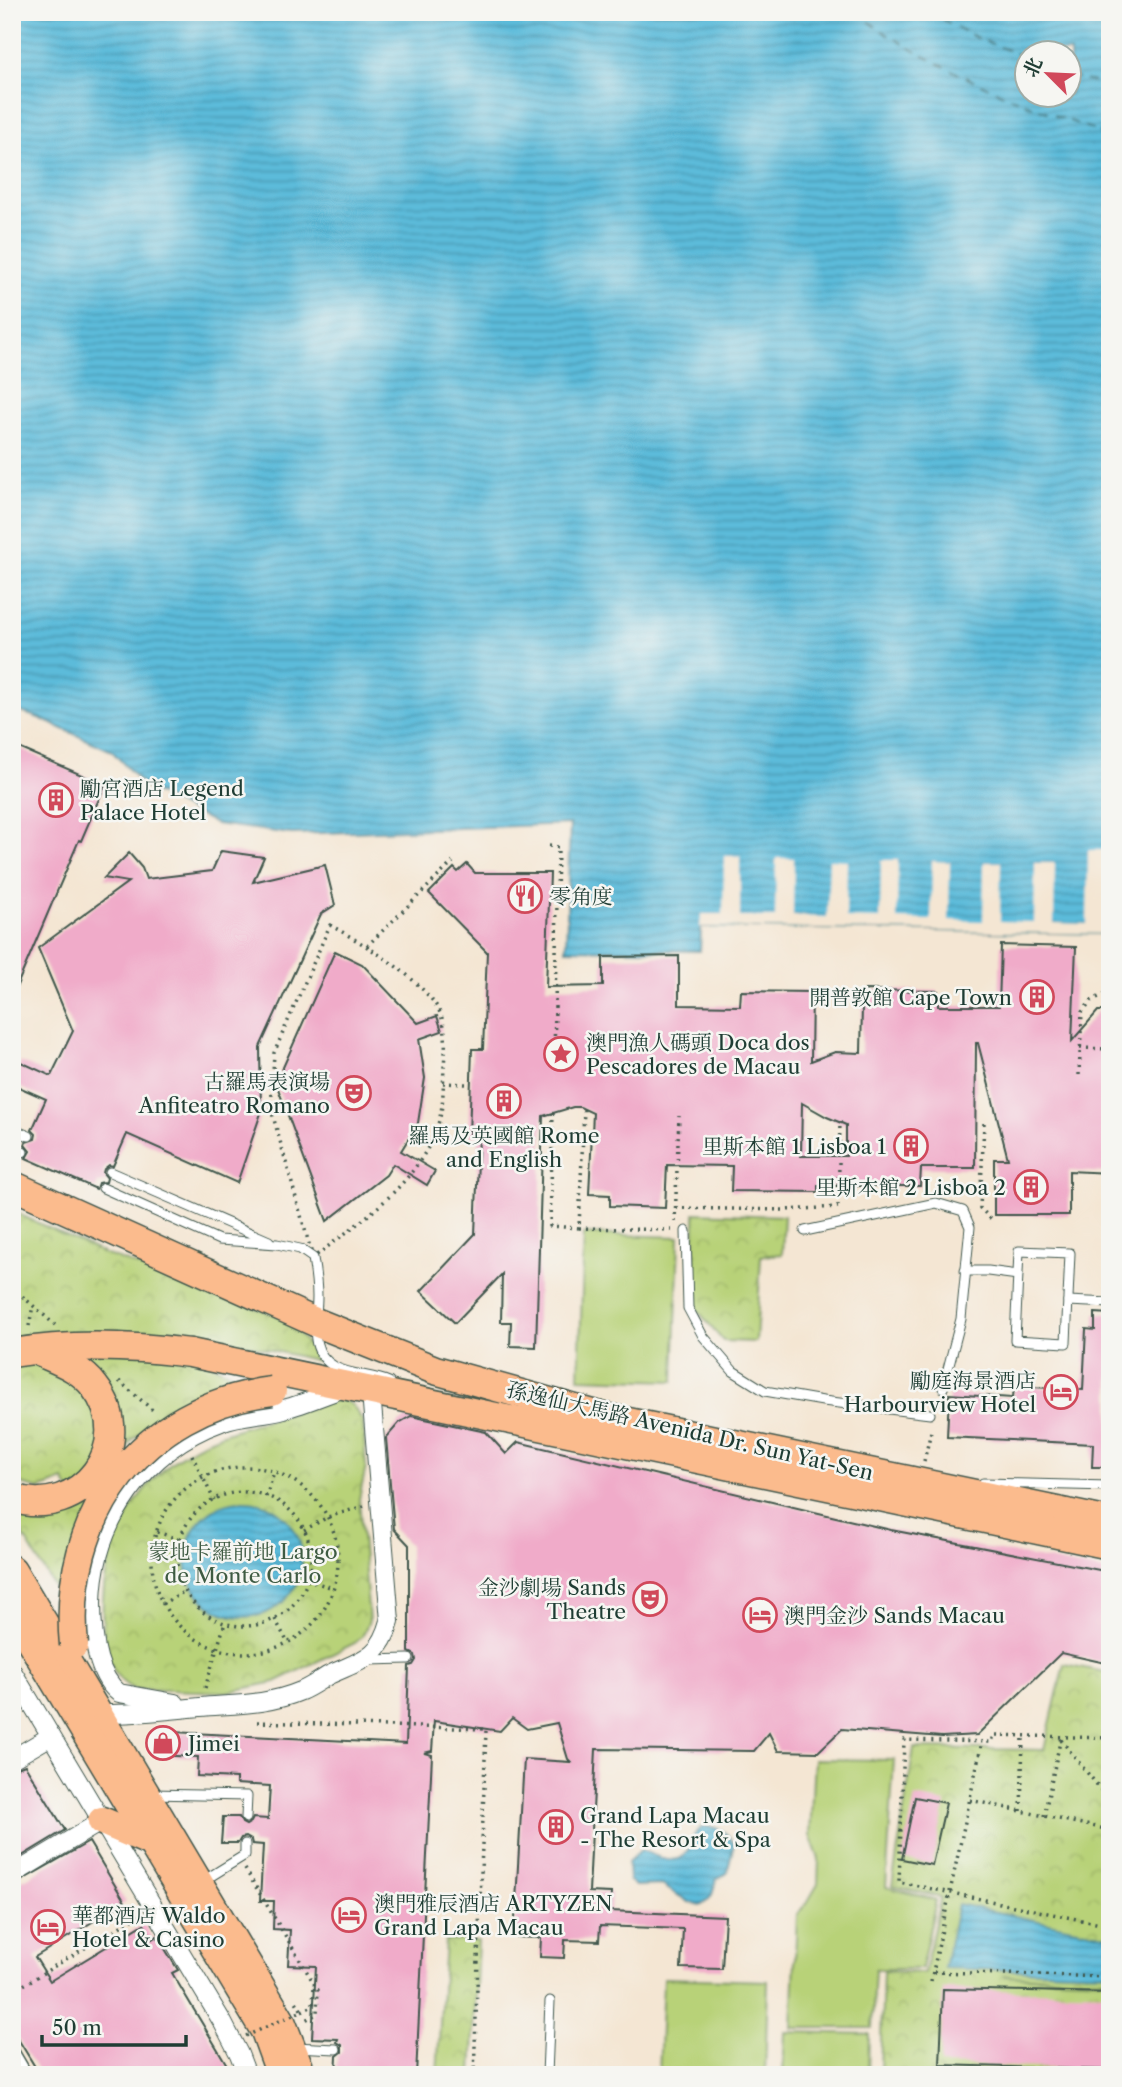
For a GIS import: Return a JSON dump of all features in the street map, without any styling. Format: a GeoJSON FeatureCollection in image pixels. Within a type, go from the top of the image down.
{"type":"FeatureCollection","features":[{"type":"Feature","properties":{"kind":"main road","name":"孫逸仙大馬路 Avenida Dr. Sun Yat-Sen"},"geometry":{"type":"LineString","coordinates":[[12,1185],[396,1356],[508,1392],[604,1417],[1110,1522]]}},
{"type":"Feature","properties":{"kind":"main road"},"geometry":{"type":"LineString","coordinates":[[12,1204],[111,1248],[315,1322]]}},
{"type":"Feature","properties":{"kind":"main road","name":"孫逸仙大馬路 Avenida Dr. Sun Yat-Sen"},"geometry":{"type":"LineString","coordinates":[[24,1352],[102,1346],[190,1353],[1110,1545]]}},
{"type":"Feature","properties":{"kind":"main road"},"geometry":{"type":"LineString","coordinates":[[12,1497],[37,1503],[61,1499],[72,1494],[98,1471],[110,1438],[105,1404],[93,1384],[75,1369],[24,1352]]}},
{"type":"Feature","properties":{"kind":"main road"},"geometry":{"type":"LineString","coordinates":[[91,1703],[74,1645],[72,1609],[79,1556],[99,1505],[119,1475],[157,1437],[187,1418],[220,1403],[272,1391],[349,1387]]}},
{"type":"Feature","properties":{"kind":"main road"},"geometry":{"type":"LineString","coordinates":[[12,1570],[200,1883],[293,2029],[302,2075]]}},
{"type":"Feature","properties":{"kind":"main road"},"geometry":{"type":"LineString","coordinates":[[12,1609],[265,2031],[281,2075]]}},
{"type":"Feature","properties":{"kind":"main road"},"geometry":{"type":"LineString","coordinates":[[102,1821],[151,1842]]}},
{"type":"Feature","properties":{"kind":"street"},"geometry":{"type":"LineString","coordinates":[[349,1387],[380,1500],[390,1621],[386,1637],[377,1651],[360,1663],[329,1675],[301,1691],[257,1704],[128,1696],[113,1687],[105,1676],[93,1629],[92,1597],[97,1564],[113,1519],[129,1491],[163,1455],[189,1437],[233,1418],[281,1410],[349,1387]]}},
{"type":"Feature","properties":{"kind":"street"},"geometry":{"type":"LineString","coordinates":[[12,1671],[232,2038],[247,2075]]}},
{"type":"Feature","properties":{"kind":"street"},"geometry":{"type":"LineString","coordinates":[[91,1703],[125,1715],[203,1699]]}},
{"type":"Feature","properties":{"kind":"street"},"geometry":{"type":"LineString","coordinates":[[12,1759],[51,1736]]}},
{"type":"Feature","properties":{"kind":"street"},"geometry":{"type":"LineString","coordinates":[[25,1871],[102,1821]]}},
{"type":"Feature","properties":{"kind":"street"},"geometry":{"type":"LineString","coordinates":[[12,2051],[26,2075]]}},
{"type":"Feature","properties":{"kind":"lane"},"geometry":{"type":"LineString","coordinates":[[12,1129],[29,1136]]}},
{"type":"Feature","properties":{"kind":"lane"},"geometry":{"type":"LineString","coordinates":[[12,1148],[23,1152]]}},
{"type":"Feature","properties":{"kind":"lane"},"geometry":{"type":"LineString","coordinates":[[110,1172],[277,1244]]}},
{"type":"Feature","properties":{"kind":"lane"},"geometry":{"type":"LineString","coordinates":[[103,1188],[219,1240],[277,1244],[300,1249],[313,1258],[317,1295],[314,1333],[317,1347],[330,1363],[342,1370],[384,1380],[404,1398]]}},
{"type":"Feature","properties":{"kind":"lane"},"geometry":{"type":"LineString","coordinates":[[805,1231],[936,1203],[963,1211],[970,1227],[961,1319],[943,1388]]}},
{"type":"Feature","properties":{"kind":"lane"},"geometry":{"type":"LineString","coordinates":[[686,1231],[688,1308],[704,1336],[733,1371],[765,1391],[930,1414]]}},
{"type":"Feature","properties":{"kind":"lane"},"geometry":{"type":"LineString","coordinates":[[1019,1251],[1070,1253],[1066,1343],[1015,1340],[1018,1275],[1019,1251]]}},
{"type":"Feature","properties":{"kind":"lane"},"geometry":{"type":"LineString","coordinates":[[965,1271],[1018,1275]]}},
{"type":"Feature","properties":{"kind":"lane"},"geometry":{"type":"LineString","coordinates":[[1068,1301],[1110,1303]]}},
{"type":"Feature","properties":{"kind":"lane"},"geometry":{"type":"LineString","coordinates":[[919,1482],[1110,1486]]}},
{"type":"Feature","properties":{"kind":"lane"},"geometry":{"type":"LineString","coordinates":[[360,1663],[374,1658],[409,1660]]}},
{"type":"Feature","properties":{"kind":"lane"},"geometry":{"type":"LineString","coordinates":[[146,1794],[247,1796],[246,1818]]}},
{"type":"Feature","properties":{"kind":"lane"},"geometry":{"type":"LineString","coordinates":[[200,1883],[245,1856],[246,1844]]}},
{"type":"Feature","properties":{"kind":"lane"},"geometry":{"type":"LineString","coordinates":[[547,2075],[550,2001]]}},
{"type":"Feature","properties":{"kind":"lane"},"geometry":{"type":"LineString","coordinates":[[293,2029],[336,2049]]}},
{"type":"Feature","properties":{"kind":"path"},"geometry":{"type":"LineString","coordinates":[[550,846],[558,847],[554,1060]]}},
{"type":"Feature","properties":{"kind":"path"},"geometry":{"type":"LineString","coordinates":[[366,946],[453,862]]}},
{"type":"Feature","properties":{"kind":"path"},"geometry":{"type":"LineString","coordinates":[[330,925],[366,946],[403,973],[433,1001],[442,1017],[446,1039],[443,1083],[438,1123],[422,1158],[400,1187],[313,1258],[271,1109],[274,1053],[330,925]]}},
{"type":"Feature","properties":{"kind":"path"},"geometry":{"type":"LineString","coordinates":[[1079,1075],[1082,1012],[1092,1000],[1110,992]]}},
{"type":"Feature","properties":{"kind":"path"},"geometry":{"type":"LineString","coordinates":[[1080,1048],[1110,1049]]}},
{"type":"Feature","properties":{"kind":"path"},"geometry":{"type":"LineString","coordinates":[[443,1083],[466,1084]]}},
{"type":"Feature","properties":{"kind":"path"},"geometry":{"type":"LineString","coordinates":[[579,1228],[584,1109]]}},
{"type":"Feature","properties":{"kind":"path"},"geometry":{"type":"LineString","coordinates":[[553,1113],[550,1226],[686,1231]]}},
{"type":"Feature","properties":{"kind":"path"},"geometry":{"type":"LineString","coordinates":[[674,1230],[679,1116]]}},
{"type":"Feature","properties":{"kind":"path"},"geometry":{"type":"LineString","coordinates":[[838,1224],[840,1121]]}},
{"type":"Feature","properties":{"kind":"path"},"geometry":{"type":"LineString","coordinates":[[984,1123],[980,1208],[991,1219]]}},
{"type":"Feature","properties":{"kind":"path"},"geometry":{"type":"LineString","coordinates":[[676,1208],[785,1210],[838,1207]]}},
{"type":"Feature","properties":{"kind":"path"},"geometry":{"type":"LineString","coordinates":[[919,1482],[943,1388]]}},
{"type":"Feature","properties":{"kind":"path"},"geometry":{"type":"LineString","coordinates":[[193,1458],[215,1500]]}},
{"type":"Feature","properties":{"kind":"path"},"geometry":{"type":"LineString","coordinates":[[242,1467],[274,1472],[300,1485],[312,1495],[328,1517],[337,1551],[338,1567],[333,1588],[314,1623],[288,1643],[246,1654],[217,1650],[189,1636],[162,1604],[152,1572],[157,1532],[173,1501],[203,1478],[226,1469],[242,1467]]}},
{"type":"Feature","properties":{"kind":"path"},"geometry":{"type":"LineString","coordinates":[[266,1497],[274,1472]]}},
{"type":"Feature","properties":{"kind":"path"},"geometry":{"type":"LineString","coordinates":[[242,1493],[266,1497],[283,1505],[304,1530],[310,1552],[307,1580],[294,1604],[275,1619],[246,1626],[225,1623],[205,1614],[186,1591],[178,1568],[181,1540],[193,1517],[215,1500],[242,1493]]}},
{"type":"Feature","properties":{"kind":"path"},"geometry":{"type":"LineString","coordinates":[[304,1530],[328,1517],[380,1500]]}},
{"type":"Feature","properties":{"kind":"path"},"geometry":{"type":"LineString","coordinates":[[157,1532],[181,1540]]}},
{"type":"Feature","properties":{"kind":"path"},"geometry":{"type":"LineString","coordinates":[[307,1580],[333,1588]]}},
{"type":"Feature","properties":{"kind":"path"},"geometry":{"type":"LineString","coordinates":[[162,1604],[186,1591]]}},
{"type":"Feature","properties":{"kind":"path"},"geometry":{"type":"LineString","coordinates":[[275,1619],[288,1643]]}},
{"type":"Feature","properties":{"kind":"path"},"geometry":{"type":"LineString","coordinates":[[203,1699],[225,1623]]}},
{"type":"Feature","properties":{"kind":"path"},"geometry":{"type":"LineString","coordinates":[[256,1723],[486,1729],[474,2075]]}},
{"type":"Feature","properties":{"kind":"path"},"geometry":{"type":"LineString","coordinates":[[1110,1738],[994,1735],[992,1742],[904,1740],[899,1882],[1110,1926]]}},
{"type":"Feature","properties":{"kind":"path"},"geometry":{"type":"LineString","coordinates":[[1021,1811],[1023,1736]]}},
{"type":"Feature","properties":{"kind":"path"},"geometry":{"type":"LineString","coordinates":[[1061,1738],[1109,1800]]}},
{"type":"Feature","properties":{"kind":"path"},"geometry":{"type":"LineString","coordinates":[[1044,1816],[1061,1738]]}},
{"type":"Feature","properties":{"kind":"path"},"geometry":{"type":"LineString","coordinates":[[932,1981],[982,1742]]}},
{"type":"Feature","properties":{"kind":"path"},"geometry":{"type":"LineString","coordinates":[[1102,1829],[1110,1793]]}},
{"type":"Feature","properties":{"kind":"path"},"geometry":{"type":"LineString","coordinates":[[970,1800],[1110,1830]]}},
{"type":"Feature","properties":{"kind":"path"},"geometry":{"type":"LineString","coordinates":[[239,1859],[318,1990],[317,2014],[293,2029],[246,2036]]}},
{"type":"Feature","properties":{"kind":"path"},"geometry":{"type":"LineString","coordinates":[[12,1992],[153,1907]]}},
{"type":"Feature","properties":{"kind":"path"},"geometry":{"type":"LineString","coordinates":[[934,1972],[1110,1977]]}},
{"type":"Feature","properties":{"kind":"path"},"geometry":{"type":"LineString","coordinates":[[293,2029],[313,2006],[314,1984]]}},
{"type":"Feature","properties":{"kind":"path"},"geometry":{"type":"LineString","coordinates":[[293,2029],[295,2000]]}},
{"type":"Feature","properties":{"kind":"path"},"geometry":{"type":"LineString","coordinates":[[890,2075],[901,2075]]}},
{"type":"Feature","properties":{"kind":"green space"},"geometry":{"type":"Polygon","coordinates":[[[12,1211],[107,1255],[285,1318],[323,1362],[197,1333],[194,1356],[239,1377],[213,1386],[167,1410],[131,1441],[115,1467],[62,1600],[12,1517],[12,1501],[73,1496],[64,1480],[40,1489],[12,1482],[12,1211]]]}},
{"type":"Feature","properties":{"kind":"green space"},"geometry":{"type":"Polygon","coordinates":[[[695,1213],[784,1216],[782,1254],[761,1256],[756,1342],[723,1341],[694,1306],[695,1213]]]}},
{"type":"Feature","properties":{"kind":"green space"},"geometry":{"type":"Polygon","coordinates":[[[584,1234],[679,1237],[674,1381],[579,1378],[584,1234]]]}},
{"type":"Feature","properties":{"kind":"green space","name":"蒙地卡羅前地 Largo de Monte Carlo"},"geometry":{"type":"Polygon","coordinates":[[[335,1400],[345,1401],[353,1406],[363,1422],[366,1467],[359,1499],[369,1621],[362,1637],[355,1643],[275,1682],[227,1692],[134,1689],[126,1685],[115,1671],[105,1645],[103,1596],[108,1565],[117,1536],[130,1510],[148,1486],[169,1465],[194,1447],[265,1420],[335,1400]]]}},
{"type":"Feature","properties":{"kind":"green space"},"geometry":{"type":"Polygon","coordinates":[[[1064,1664],[1110,1673],[1110,1979],[1004,1976],[1110,1980],[1110,2075],[880,2075],[883,1971],[924,1973],[941,1897],[892,1886],[914,1748],[1044,1750],[1064,1664]]]}},
{"type":"Feature","properties":{"kind":"green space"},"geometry":{"type":"Polygon","coordinates":[[[814,1759],[894,1760],[886,1887],[936,1900],[921,1969],[875,1969],[872,2028],[792,2028],[797,1914],[818,1884],[819,1859],[810,1835],[814,1759]]]}},
{"type":"Feature","properties":{"kind":"green space"},"geometry":{"type":"Polygon","coordinates":[[[445,1940],[478,1941],[472,2075],[437,2075],[445,1940]]]}},
{"type":"Feature","properties":{"kind":"green space"},"geometry":{"type":"Polygon","coordinates":[[[663,1978],[768,1981],[765,2075],[659,2075],[663,1978]]]}},
{"type":"Feature","properties":{"kind":"green space"},"geometry":{"type":"Polygon","coordinates":[[[785,2032],[869,2034],[868,2075],[783,2075],[785,2032]]]}},
{"type":"Feature","properties":{"kind":"water"},"geometry":{"type":"Polygon","coordinates":[[[12,12],[1110,12],[1110,934],[701,927],[700,951],[566,949],[570,824],[292,834],[216,824],[145,787],[112,751],[39,718],[12,709],[12,12]]]}},
{"type":"Feature","properties":{"kind":"water"},"geometry":{"type":"Polygon","coordinates":[[[244,1501],[266,1505],[285,1518],[298,1537],[302,1559],[298,1581],[285,1600],[266,1613],[244,1617],[222,1613],[203,1600],[190,1581],[186,1559],[190,1537],[203,1518],[222,1505],[244,1501]]]}},
{"type":"Feature","properties":{"kind":"water"},"geometry":{"type":"Polygon","coordinates":[[[702,1827],[721,1830],[734,1844],[727,1873],[716,1880],[712,1894],[705,1902],[700,1905],[689,1902],[662,1885],[635,1886],[629,1880],[628,1862],[641,1850],[668,1860],[681,1858],[694,1835],[702,1827]]]}},
{"type":"Feature","properties":{"kind":"water"},"geometry":{"type":"Polygon","coordinates":[[[958,1904],[1110,1936],[1110,1973],[944,1968],[958,1904]]]}},
{"type":"Feature","properties":{"kind":"pier"},"geometry":{"type":"Polygon","coordinates":[[[1088,850],[1107,850],[1105,924],[1110,924],[1110,934],[700,927],[701,914],[723,914],[724,856],[740,856],[740,917],[775,917],[776,858],[794,858],[793,916],[827,917],[829,859],[847,860],[846,918],[880,919],[881,860],[898,860],[897,919],[931,920],[932,861],[950,862],[949,920],[983,921],[984,862],[1001,862],[1000,921],[1034,922],[1035,863],[1055,863],[1054,923],[1087,924],[1088,850]]]}},
{"type":"Feature","properties":{"kind":"building"},"geometry":{"type":"Polygon","coordinates":[[[12,745],[105,785],[12,997],[12,745]]]}},
{"type":"Feature","properties":{"kind":"building"},"geometry":{"type":"Polygon","coordinates":[[[221,851],[264,857],[253,882],[325,865],[335,905],[321,914],[260,1047],[261,1113],[237,1183],[127,1134],[113,1166],[109,1165],[104,1169],[106,1182],[98,1183],[96,1189],[26,1158],[30,1151],[25,1145],[26,1142],[35,1139],[36,1134],[32,1130],[46,1099],[12,1084],[12,1080],[21,1062],[51,1076],[73,1031],[38,948],[128,882],[104,878],[129,853],[142,868],[146,879],[212,871],[221,851]]]}},
{"type":"Feature","properties":{"kind":"building"},"geometry":{"type":"Polygon","coordinates":[[[467,864],[475,873],[550,873],[546,987],[603,986],[603,957],[679,956],[679,1005],[740,1006],[741,991],[812,992],[811,1061],[835,1052],[861,1053],[865,990],[938,991],[938,1006],[999,1006],[1001,945],[1076,947],[1072,1041],[1098,1011],[1110,1011],[1110,1173],[1069,1171],[1069,1215],[994,1215],[994,1159],[1008,1159],[978,1043],[975,1168],[921,1168],[920,1186],[818,1186],[818,1192],[731,1191],[732,1166],[667,1165],[665,1208],[610,1206],[610,1195],[589,1194],[593,1113],[573,1107],[543,1116],[536,1347],[510,1346],[511,1322],[501,1322],[502,1274],[455,1323],[421,1291],[475,1234],[479,1136],[469,1136],[472,1049],[483,1049],[487,952],[429,893],[454,868],[458,872],[467,864]],[[802,1103],[801,1156],[846,1156],[846,1125],[802,1103]]]}},
{"type":"Feature","properties":{"kind":"building","name":"古羅馬表演場 Anfiteatro Romano"},"geometry":{"type":"Polygon","coordinates":[[[335,951],[362,964],[418,1023],[437,1016],[442,1031],[419,1039],[425,1078],[418,1123],[401,1151],[435,1171],[427,1185],[393,1164],[386,1175],[327,1221],[276,1083],[335,951]]]}},
{"type":"Feature","properties":{"kind":"building","name":"勵庭海景酒店 Harbourview Hotel"},"geometry":{"type":"Polygon","coordinates":[[[1095,1313],[1110,1314],[1110,1467],[1092,1467],[1093,1444],[947,1437],[949,1394],[1013,1398],[1014,1386],[1083,1390],[1086,1329],[1095,1330],[1095,1313]]]}},
{"type":"Feature","properties":{"kind":"building","name":"澳門金沙 Sands Macau"},"geometry":{"type":"Polygon","coordinates":[[[411,1416],[486,1432],[506,1454],[518,1442],[891,1530],[1110,1572],[1110,1664],[1061,1653],[977,1735],[942,1737],[842,1729],[818,1752],[778,1751],[769,1733],[754,1751],[596,1749],[589,1892],[611,1893],[610,1911],[725,1916],[722,1969],[681,1968],[683,1929],[600,1926],[599,1941],[565,1940],[564,1958],[540,1957],[541,1938],[514,1937],[524,1759],[571,1762],[557,1723],[527,1729],[512,1718],[500,1731],[434,1721],[432,1751],[424,1753],[432,1755],[416,2075],[336,2075],[337,2056],[342,2052],[342,2045],[337,2042],[338,2039],[312,2038],[316,1966],[288,1965],[290,1930],[273,1929],[274,1901],[260,1901],[263,1845],[252,1844],[246,1837],[241,1838],[238,1843],[221,1843],[223,1817],[239,1817],[246,1825],[253,1818],[268,1819],[270,1786],[236,1784],[236,1778],[197,1776],[198,1757],[153,1755],[154,1731],[406,1744],[409,1666],[416,1660],[415,1655],[409,1652],[409,1545],[394,1529],[386,1438],[399,1423],[411,1416]]]}},
{"type":"Feature","properties":{"kind":"building"},"geometry":{"type":"Polygon","coordinates":[[[25,1765],[65,1830],[12,1862],[12,1770],[25,1765]]]}},
{"type":"Feature","properties":{"kind":"building"},"geometry":{"type":"Polygon","coordinates":[[[915,1797],[946,1803],[932,1865],[902,1859],[915,1797]]]}},
{"type":"Feature","properties":{"kind":"building"},"geometry":{"type":"Polygon","coordinates":[[[89,1842],[125,1902],[35,1957],[50,1981],[144,1924],[152,1939],[157,1936],[178,1970],[172,1973],[233,2075],[40,2075],[12,2029],[12,1886],[89,1842]]]}},
{"type":"Feature","properties":{"kind":"building"},"geometry":{"type":"Polygon","coordinates":[[[943,1989],[1110,1993],[1110,2070],[940,2065],[943,1989]]]}},
{"type":"Feature","properties":{"kind":"ferry route"},"geometry":{"type":"LineString","coordinates":[[856,12],[884,32],[945,67],[1011,98],[1110,136]]}},
{"type":"Feature","properties":{"kind":"ferry route"},"geometry":{"type":"LineString","coordinates":[[928,12],[977,38],[1014,53]]}},
{"type":"Feature","properties":{"kind":"ferry route"},"geometry":{"type":"LineString","coordinates":[[1084,80],[1110,84]]}},
{"type":"Feature","properties":{"kind":"place","name":"勵宮酒店 Legend Palace Hotel"},"geometry":{"type":"Point","coordinates":[56,800]}},
{"type":"Feature","properties":{"kind":"place","name":"零角度"},"geometry":{"type":"Point","coordinates":[525,896]}},
{"type":"Feature","properties":{"kind":"place","name":"開普敦館 Cape Town"},"geometry":{"type":"Point","coordinates":[1037,997]}},
{"type":"Feature","properties":{"kind":"place","name":"澳門漁人碼頭 Doca dos Pescadores de Macau"},"geometry":{"type":"Point","coordinates":[561,1054]}},
{"type":"Feature","properties":{"kind":"place","name":"古羅馬表演場 Anfiteatro Romano"},"geometry":{"type":"Point","coordinates":[354,1093]}},
{"type":"Feature","properties":{"kind":"place","name":"羅馬及英國館 Rome and English"},"geometry":{"type":"Point","coordinates":[504,1101]}},
{"type":"Feature","properties":{"kind":"place","name":"里斯本館 1 Lisboa 1"},"geometry":{"type":"Point","coordinates":[911,1146]}},
{"type":"Feature","properties":{"kind":"place","name":"里斯本館 2 Lisboa 2"},"geometry":{"type":"Point","coordinates":[1031,1187]}},
{"type":"Feature","properties":{"kind":"place","name":"勵庭海景酒店 Harbourview Hotel"},"geometry":{"type":"Point","coordinates":[1061,1392]}},
{"type":"Feature","properties":{"kind":"place","name":"金沙劇場 Sands Theatre"},"geometry":{"type":"Point","coordinates":[650,1599]}},
{"type":"Feature","properties":{"kind":"place","name":"澳門金沙 Sands Macau"},"geometry":{"type":"Point","coordinates":[760,1615]}},
{"type":"Feature","properties":{"kind":"place","name":"Jimei"},"geometry":{"type":"Point","coordinates":[163,1743]}},
{"type":"Feature","properties":{"kind":"place","name":"Grand Lapa Macau - The Resort & Spa"},"geometry":{"type":"Point","coordinates":[556,1827]}},
{"type":"Feature","properties":{"kind":"place","name":"澳門雅辰酒店 ARTYZEN Grand Lapa Macau"},"geometry":{"type":"Point","coordinates":[349,1915]}},
{"type":"Feature","properties":{"kind":"place","name":"華都酒店 Waldo Hotel & Casino"},"geometry":{"type":"Point","coordinates":[48,1927]}}]}
